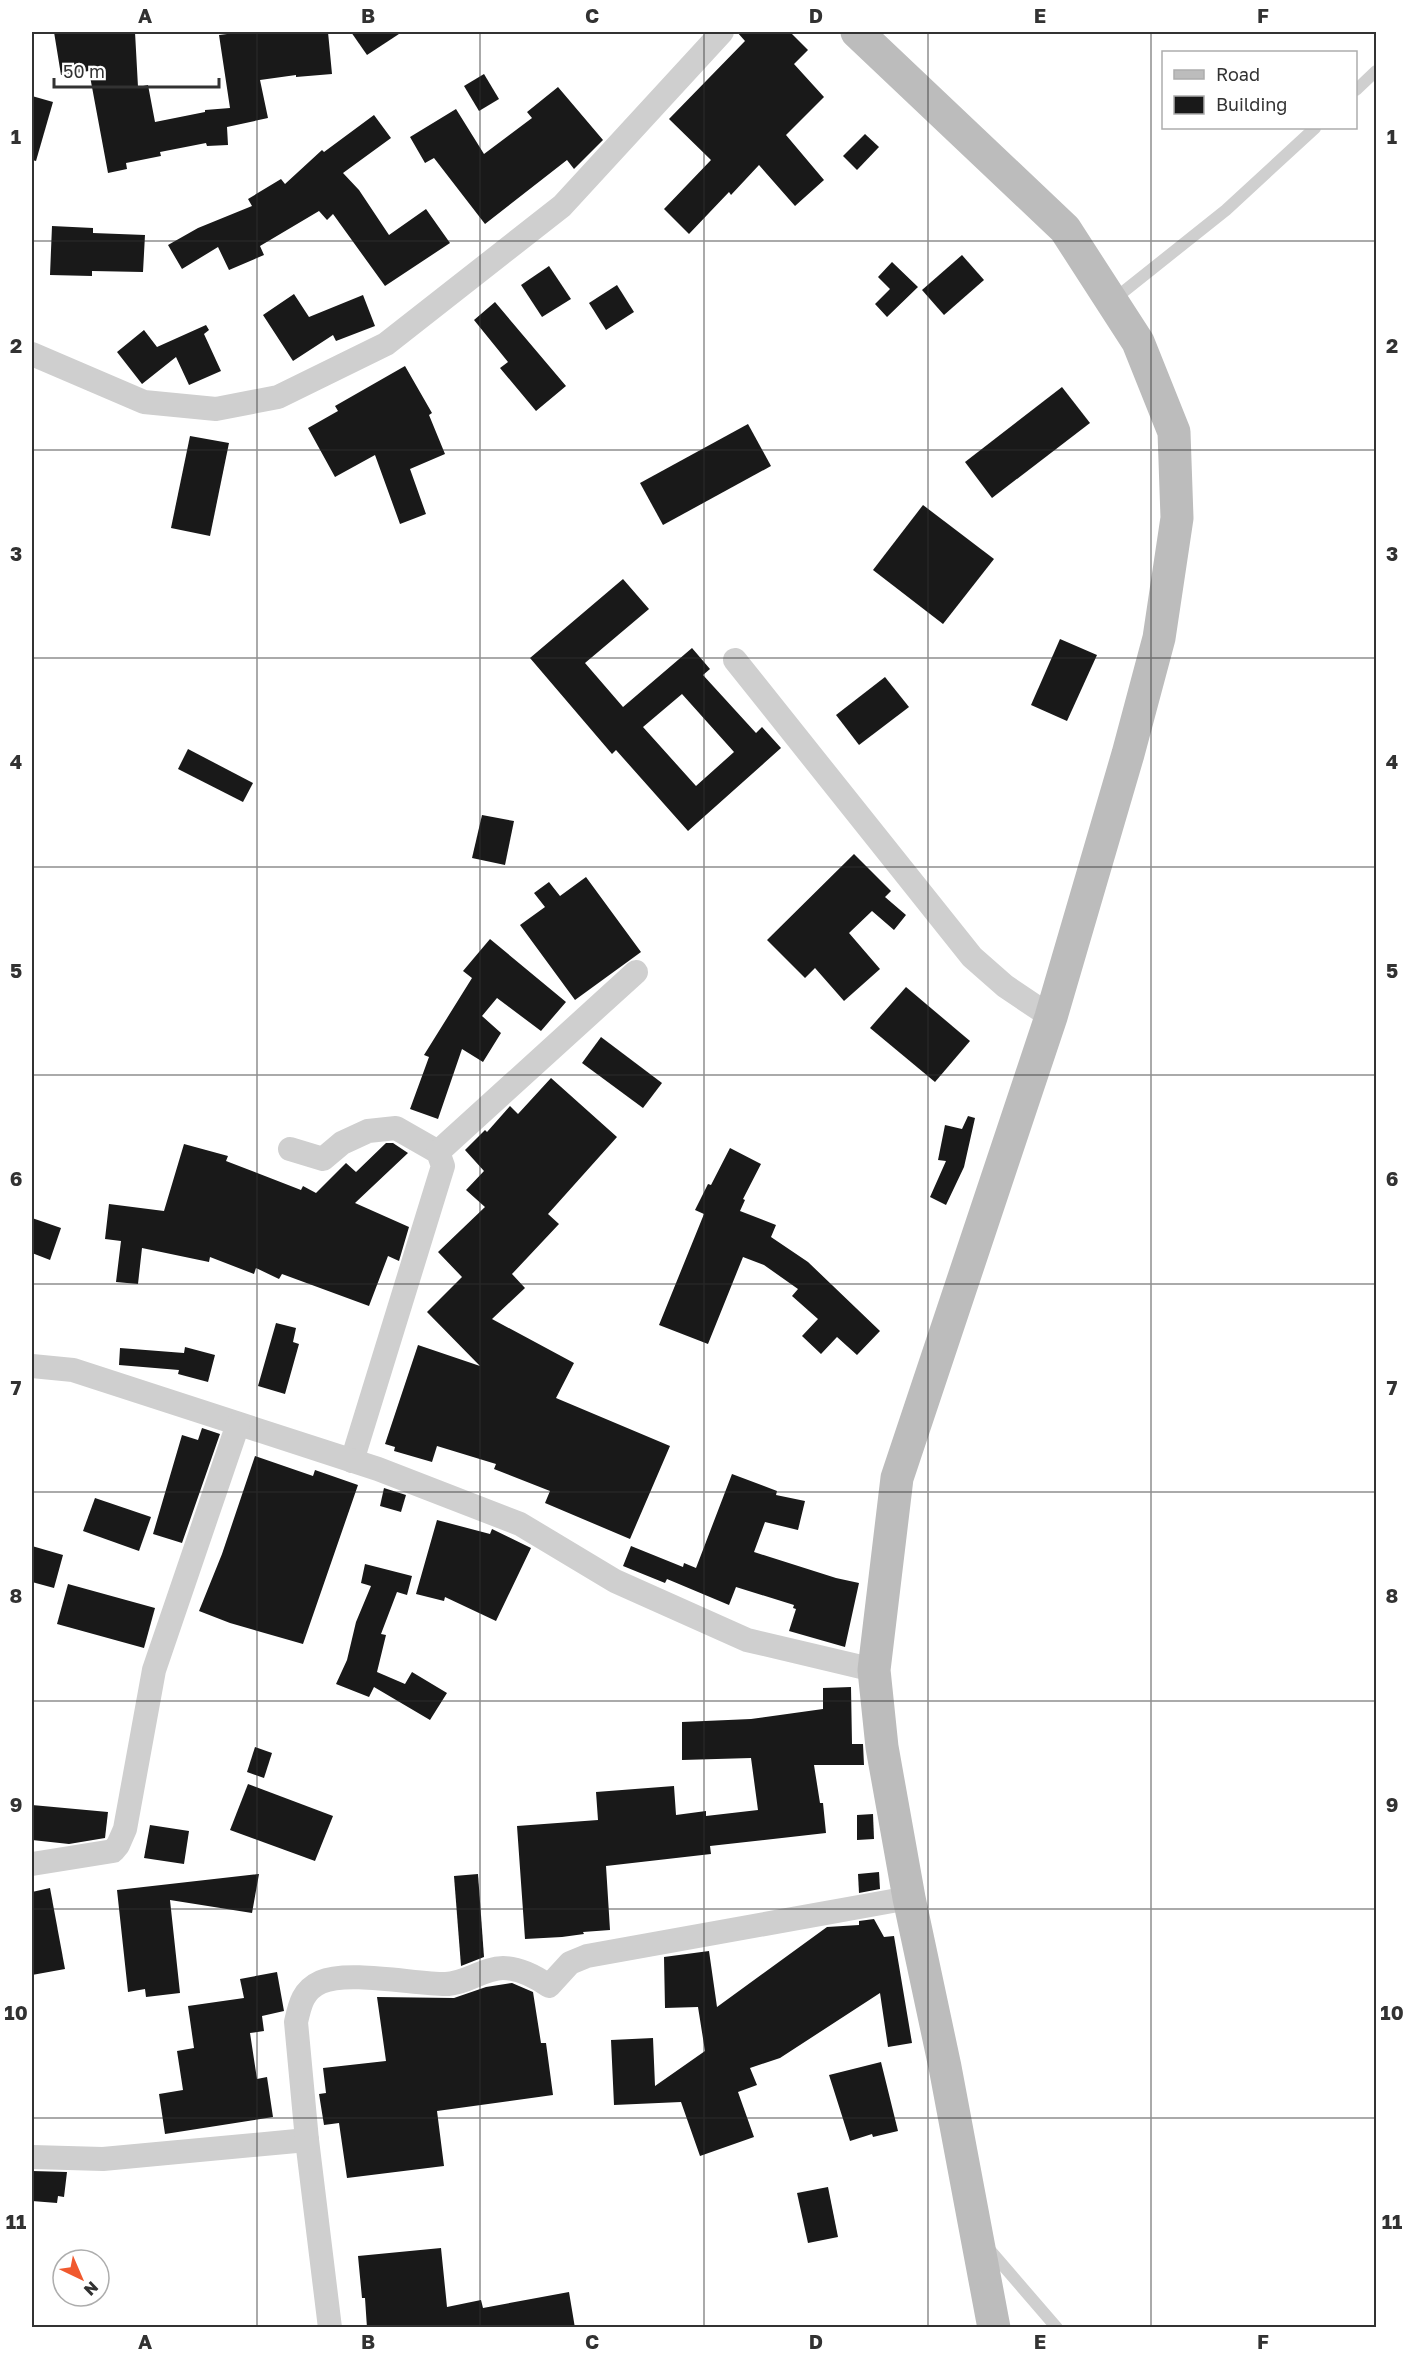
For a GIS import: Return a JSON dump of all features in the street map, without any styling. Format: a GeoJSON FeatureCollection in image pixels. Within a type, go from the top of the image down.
{"type":"FeatureCollection","features":[{"type":"Feature","properties":{"kind":"street"},"geometry":{"type":"LineString","coordinates":[[32,354],[144,402],[216,409],[278,397],[386,344],[562,206],[722,32]]}},
{"type":"Feature","properties":{"kind":"street"},"geometry":{"type":"LineString","coordinates":[[857,32],[1065,230],[1138,342],[1174,432],[1177,518],[1159,638],[1128,754],[1051,1017],[897,1478],[874,1670],[882,1747],[909,1898],[945,2067],[994,2328]]}},
{"type":"Feature","properties":{"kind":"street"},"geometry":{"type":"LineString","coordinates":[[735,660],[972,957],[1005,986],[1051,1017]]}},
{"type":"Feature","properties":{"kind":"street"},"geometry":{"type":"LineString","coordinates":[[438,1152],[636,972]]}},
{"type":"Feature","properties":{"kind":"street"},"geometry":{"type":"LineString","coordinates":[[290,1149],[323,1159],[342,1143],[368,1131],[396,1128],[438,1152],[443,1166],[352,1461]]}},
{"type":"Feature","properties":{"kind":"street"},"geometry":{"type":"LineString","coordinates":[[32,1366],[72,1370],[352,1461],[520,1524],[615,1581],[747,1640],[874,1670]]}},
{"type":"Feature","properties":{"kind":"street"},"geometry":{"type":"LineString","coordinates":[[32,1864],[112,1851],[118,1845],[125,1829],[154,1670],[238,1424]]}},
{"type":"Feature","properties":{"kind":"street"},"geometry":{"type":"LineString","coordinates":[[330,2328],[307,2140],[296,2022],[306,1991],[323,1981],[356,1977],[448,1984],[502,1968],[533,1975],[549,1986],[570,1963],[588,1956],[909,1898]]}},
{"type":"Feature","properties":{"kind":"street"},"geometry":{"type":"LineString","coordinates":[[32,2157],[103,2159],[307,2140]]}},
{"type":"Feature","properties":{"kind":"lane"},"geometry":{"type":"LineString","coordinates":[[1357,89],[1377,71]]}},
{"type":"Feature","properties":{"kind":"lane"},"geometry":{"type":"LineString","coordinates":[[1112,301],[1226,210],[1314,129]]}},
{"type":"Feature","properties":{"kind":"lane"},"geometry":{"type":"LineString","coordinates":[[975,2234],[1057,2328]]}},
{"type":"Feature","properties":{"kind":"building"},"geometry":{"type":"Polygon","coordinates":[[[54,32],[135,32],[138,87],[148,85],[155,122],[205,112],[205,110],[230,108],[219,35],[243,32],[328,32],[332,74],[296,77],[296,75],[260,80],[268,118],[227,127],[228,145],[207,146],[206,143],[160,152],[161,156],[126,163],[127,169],[108,173],[89,71],[61,75],[54,32]]]}},
{"type":"Feature","properties":{"kind":"building"},"geometry":{"type":"Polygon","coordinates":[[[351,32],[402,32],[367,55],[351,32]]]}},
{"type":"Feature","properties":{"kind":"building"},"geometry":{"type":"Polygon","coordinates":[[[737,32],[790,32],[808,50],[794,64],[824,97],[786,135],[824,180],[795,206],[759,165],[731,195],[729,192],[689,234],[664,209],[711,160],[669,119],[745,41],[737,32]]]}},
{"type":"Feature","properties":{"kind":"building"},"geometry":{"type":"Polygon","coordinates":[[[484,74],[499,99],[479,111],[464,86],[484,74]]]}},
{"type":"Feature","properties":{"kind":"building"},"geometry":{"type":"Polygon","coordinates":[[[558,87],[603,140],[574,169],[567,160],[485,224],[434,158],[425,163],[410,137],[456,109],[484,154],[532,118],[527,112],[558,87]]]}},
{"type":"Feature","properties":{"kind":"building"},"geometry":{"type":"Polygon","coordinates":[[[32,96],[53,102],[36,161],[32,160],[32,96]]]}},
{"type":"Feature","properties":{"kind":"building"},"geometry":{"type":"Polygon","coordinates":[[[374,115],[391,138],[343,173],[359,190],[389,235],[426,209],[450,243],[385,286],[333,214],[327,220],[319,211],[260,246],[264,255],[229,270],[218,247],[182,269],[168,245],[198,228],[252,206],[248,199],[281,179],[285,184],[322,150],[324,152],[374,115]]]}},
{"type":"Feature","properties":{"kind":"building"},"geometry":{"type":"Polygon","coordinates":[[[865,134],[879,147],[857,170],[843,156],[865,134]]]}},
{"type":"Feature","properties":{"kind":"building"},"geometry":{"type":"Polygon","coordinates":[[[52,226],[93,228],[93,233],[145,235],[143,272],[92,271],[92,276],[50,275],[52,226]]]}},
{"type":"Feature","properties":{"kind":"building"},"geometry":{"type":"Polygon","coordinates":[[[962,255],[984,280],[944,315],[922,290],[962,255]]]}},
{"type":"Feature","properties":{"kind":"building"},"geometry":{"type":"Polygon","coordinates":[[[892,262],[918,287],[887,317],[875,304],[890,289],[878,277],[892,262]]]}},
{"type":"Feature","properties":{"kind":"building"},"geometry":{"type":"Polygon","coordinates":[[[549,266],[571,299],[542,317],[521,285],[549,266]]]}},
{"type":"Feature","properties":{"kind":"building"},"geometry":{"type":"Polygon","coordinates":[[[617,285],[634,312],[606,330],[589,303],[617,285]]]}},
{"type":"Feature","properties":{"kind":"building"},"geometry":{"type":"Polygon","coordinates":[[[294,294],[309,317],[363,295],[375,326],[336,341],[333,335],[293,361],[263,315],[294,294]]]}},
{"type":"Feature","properties":{"kind":"building"},"geometry":{"type":"Polygon","coordinates":[[[495,302],[566,386],[536,411],[500,368],[508,362],[474,320],[495,302]]]}},
{"type":"Feature","properties":{"kind":"building"},"geometry":{"type":"Polygon","coordinates":[[[206,325],[209,330],[204,334],[221,371],[189,385],[176,357],[142,384],[117,352],[144,330],[157,347],[206,325]]]}},
{"type":"Feature","properties":{"kind":"building"},"geometry":{"type":"Polygon","coordinates":[[[405,366],[432,413],[429,415],[445,454],[410,469],[426,514],[400,524],[375,455],[335,477],[308,428],[338,411],[335,406],[405,366]]]}},
{"type":"Feature","properties":{"kind":"building"},"geometry":{"type":"Polygon","coordinates":[[[1062,387],[1090,423],[992,498],[965,462],[1062,387]]]}},
{"type":"Feature","properties":{"kind":"building"},"geometry":{"type":"Polygon","coordinates":[[[748,424],[771,466],[663,525],[640,483],[748,424]]]}},
{"type":"Feature","properties":{"kind":"building"},"geometry":{"type":"Polygon","coordinates":[[[190,436],[229,443],[210,536],[171,528],[190,436]]]}},
{"type":"Feature","properties":{"kind":"building"},"geometry":{"type":"Polygon","coordinates":[[[923,505],[994,559],[943,624],[873,570],[923,505]]]}},
{"type":"Feature","properties":{"kind":"building"},"geometry":{"type":"Polygon","coordinates":[[[623,579],[649,609],[585,663],[623,707],[692,648],[710,669],[703,675],[756,733],[762,727],[781,748],[688,831],[616,750],[612,754],[530,658],[623,579]],[[682,694],[643,727],[696,786],[734,752],[682,694]]]}},
{"type":"Feature","properties":{"kind":"building"},"geometry":{"type":"Polygon","coordinates":[[[1060,639],[1097,655],[1067,721],[1031,705],[1060,639]]]}},
{"type":"Feature","properties":{"kind":"building"},"geometry":{"type":"Polygon","coordinates":[[[885,677],[909,707],[859,745],[836,715],[885,677]]]}},
{"type":"Feature","properties":{"kind":"building"},"geometry":{"type":"Polygon","coordinates":[[[188,749],[253,783],[243,802],[178,769],[188,749]]]}},
{"type":"Feature","properties":{"kind":"building"},"geometry":{"type":"Polygon","coordinates":[[[482,815],[514,821],[505,865],[472,858],[482,815]]]}},
{"type":"Feature","properties":{"kind":"building"},"geometry":{"type":"Polygon","coordinates":[[[854,854],[891,891],[885,897],[906,915],[894,930],[872,911],[849,933],[880,969],[844,1001],[815,968],[805,978],[767,940],[854,854]]]}},
{"type":"Feature","properties":{"kind":"building"},"geometry":{"type":"Polygon","coordinates":[[[586,877],[641,952],[575,1000],[520,925],[545,907],[534,893],[549,882],[560,896],[586,877]]]}},
{"type":"Feature","properties":{"kind":"building"},"geometry":{"type":"Polygon","coordinates":[[[490,939],[566,1002],[541,1031],[497,998],[482,1016],[501,1033],[483,1062],[462,1049],[438,1119],[410,1109],[429,1057],[424,1055],[472,978],[463,971],[490,939]]]}},
{"type":"Feature","properties":{"kind":"building"},"geometry":{"type":"Polygon","coordinates":[[[906,987],[970,1041],[935,1082],[870,1028],[906,987]]]}},
{"type":"Feature","properties":{"kind":"building"},"geometry":{"type":"Polygon","coordinates":[[[601,1037],[662,1083],[643,1108],[582,1063],[601,1037]]]}},
{"type":"Feature","properties":{"kind":"building"},"geometry":{"type":"Polygon","coordinates":[[[551,1078],[617,1137],[548,1214],[559,1224],[512,1274],[525,1288],[492,1319],[574,1363],[556,1398],[670,1446],[630,1539],[545,1503],[550,1491],[494,1469],[496,1464],[437,1446],[432,1462],[394,1451],[395,1447],[385,1444],[418,1345],[480,1366],[427,1312],[462,1277],[438,1252],[485,1207],[466,1190],[484,1171],[465,1150],[485,1130],[487,1132],[510,1106],[518,1114],[551,1078]]]}},
{"type":"Feature","properties":{"kind":"building"},"geometry":{"type":"Polygon","coordinates":[[[968,1116],[975,1118],[964,1167],[946,1205],[930,1197],[946,1161],[938,1160],[945,1125],[962,1129],[968,1116]]]}},
{"type":"Feature","properties":{"kind":"building"},"geometry":{"type":"Polygon","coordinates":[[[386,1143],[393,1143],[408,1153],[355,1203],[409,1227],[399,1261],[388,1256],[369,1306],[282,1274],[279,1279],[256,1268],[254,1274],[210,1257],[209,1262],[142,1248],[138,1284],[116,1282],[121,1241],[105,1239],[109,1204],[164,1211],[184,1144],[228,1156],[226,1161],[301,1190],[303,1186],[316,1193],[346,1163],[356,1172],[386,1143]]]}},
{"type":"Feature","properties":{"kind":"building"},"geometry":{"type":"Polygon","coordinates":[[[730,1148],[761,1164],[743,1199],[745,1200],[740,1211],[776,1225],[771,1237],[808,1262],[880,1331],[857,1355],[837,1337],[821,1354],[802,1336],[818,1319],[792,1296],[798,1289],[764,1265],[743,1257],[708,1344],[659,1325],[704,1214],[695,1210],[730,1148]]]}},
{"type":"Feature","properties":{"kind":"building"},"geometry":{"type":"Polygon","coordinates":[[[32,1218],[61,1228],[50,1260],[32,1253],[32,1218]]]}},
{"type":"Feature","properties":{"kind":"building"},"geometry":{"type":"Polygon","coordinates":[[[276,1323],[296,1328],[293,1342],[299,1344],[285,1394],[258,1386],[276,1323]]]}},
{"type":"Feature","properties":{"kind":"building"},"geometry":{"type":"Polygon","coordinates":[[[185,1347],[215,1355],[208,1382],[178,1374],[179,1370],[119,1365],[120,1348],[184,1353],[185,1347]]]}},
{"type":"Feature","properties":{"kind":"building"},"geometry":{"type":"Polygon","coordinates":[[[202,1428],[220,1434],[182,1543],[153,1534],[182,1435],[198,1440],[202,1428]]]}},
{"type":"Feature","properties":{"kind":"building"},"geometry":{"type":"Polygon","coordinates":[[[255,1456],[313,1476],[315,1470],[358,1485],[303,1644],[230,1623],[199,1611],[222,1554],[255,1456]]]}},
{"type":"Feature","properties":{"kind":"building"},"geometry":{"type":"Polygon","coordinates":[[[732,1474],[777,1491],[776,1495],[805,1501],[798,1530],[765,1522],[754,1552],[859,1583],[845,1647],[789,1631],[796,1609],[793,1608],[794,1605],[736,1587],[729,1605],[667,1579],[665,1583],[623,1566],[631,1546],[683,1567],[684,1563],[696,1568],[732,1474]]]}},
{"type":"Feature","properties":{"kind":"building"},"geometry":{"type":"Polygon","coordinates":[[[384,1488],[406,1495],[401,1512],[380,1506],[384,1488]]]}},
{"type":"Feature","properties":{"kind":"building"},"geometry":{"type":"Polygon","coordinates":[[[95,1498],[151,1517],[139,1551],[83,1531],[95,1498]]]}},
{"type":"Feature","properties":{"kind":"building"},"geometry":{"type":"Polygon","coordinates":[[[437,1520],[490,1534],[492,1529],[531,1548],[496,1621],[445,1597],[444,1601],[416,1594],[437,1520]]]}},
{"type":"Feature","properties":{"kind":"building"},"geometry":{"type":"Polygon","coordinates":[[[32,1546],[63,1555],[54,1588],[32,1582],[32,1546]]]}},
{"type":"Feature","properties":{"kind":"building"},"geometry":{"type":"Polygon","coordinates":[[[365,1564],[412,1576],[407,1595],[397,1592],[381,1634],[386,1635],[377,1672],[405,1684],[412,1672],[447,1693],[430,1720],[374,1687],[369,1697],[336,1684],[347,1660],[356,1622],[371,1586],[361,1583],[365,1564]]]}},
{"type":"Feature","properties":{"kind":"building"},"geometry":{"type":"Polygon","coordinates":[[[68,1584],[155,1608],[144,1648],[57,1624],[68,1584]]]}},
{"type":"Feature","properties":{"kind":"building"},"geometry":{"type":"Polygon","coordinates":[[[851,1687],[852,1744],[863,1744],[864,1765],[814,1765],[820,1803],[823,1803],[826,1833],[710,1846],[711,1854],[606,1866],[610,1930],[583,1932],[584,1934],[562,1937],[525,1939],[517,1826],[598,1820],[596,1792],[674,1786],[676,1815],[706,1811],[706,1816],[758,1810],[751,1758],[682,1760],[682,1722],[751,1719],[823,1709],[823,1688],[851,1687]]]}},
{"type":"Feature","properties":{"kind":"building"},"geometry":{"type":"Polygon","coordinates":[[[255,1747],[272,1753],[264,1778],[247,1772],[255,1747]]]}},
{"type":"Feature","properties":{"kind":"building"},"geometry":{"type":"Polygon","coordinates":[[[248,1784],[333,1816],[315,1861],[230,1830],[248,1784]]]}},
{"type":"Feature","properties":{"kind":"building"},"geometry":{"type":"Polygon","coordinates":[[[32,1805],[108,1812],[105,1838],[69,1844],[32,1840],[32,1805]]]}},
{"type":"Feature","properties":{"kind":"building"},"geometry":{"type":"Polygon","coordinates":[[[873,1814],[874,1839],[857,1840],[857,1815],[873,1814]]]}},
{"type":"Feature","properties":{"kind":"building"},"geometry":{"type":"Polygon","coordinates":[[[150,1825],[189,1831],[184,1864],[144,1858],[150,1825]]]}},
{"type":"Feature","properties":{"kind":"building"},"geometry":{"type":"Polygon","coordinates":[[[879,1872],[880,1889],[859,1893],[858,1874],[879,1872]]]}},
{"type":"Feature","properties":{"kind":"building"},"geometry":{"type":"Polygon","coordinates":[[[259,1874],[252,1913],[170,1900],[180,1993],[146,1997],[145,1989],[128,1992],[117,1890],[259,1874]]]}},
{"type":"Feature","properties":{"kind":"building"},"geometry":{"type":"Polygon","coordinates":[[[478,1874],[484,1957],[461,1966],[454,1876],[478,1874]]]}},
{"type":"Feature","properties":{"kind":"building"},"geometry":{"type":"Polygon","coordinates":[[[50,1888],[65,1969],[32,1975],[32,1892],[50,1888]]]}},
{"type":"Feature","properties":{"kind":"building"},"geometry":{"type":"Polygon","coordinates":[[[874,1919],[884,1937],[894,1936],[912,2043],[888,2047],[880,1993],[780,2058],[750,2068],[757,2085],[738,2092],[754,2137],[700,2156],[681,2102],[614,2105],[611,2040],[653,2038],[655,2086],[705,2051],[698,2007],[665,2008],[664,1957],[709,1951],[717,2007],[827,1927],[859,1925],[859,1921],[874,1919]]]}},
{"type":"Feature","properties":{"kind":"building"},"geometry":{"type":"Polygon","coordinates":[[[277,1972],[284,2011],[262,2016],[264,2031],[250,2033],[257,2079],[267,2077],[273,2117],[165,2134],[159,2094],[183,2090],[177,2051],[194,2048],[188,2006],[244,1998],[240,1979],[277,1972]]]}},
{"type":"Feature","properties":{"kind":"building"},"geometry":{"type":"Polygon","coordinates":[[[512,1983],[533,1992],[541,2043],[546,2043],[553,2095],[437,2111],[444,2166],[347,2178],[339,2123],[324,2125],[319,2094],[326,2093],[323,2068],[386,2061],[377,1997],[454,1998],[486,1987],[512,1983]]]}},
{"type":"Feature","properties":{"kind":"building"},"geometry":{"type":"Polygon","coordinates":[[[881,2062],[898,2131],[873,2137],[872,2134],[850,2141],[829,2075],[881,2062]]]}},
{"type":"Feature","properties":{"kind":"building"},"geometry":{"type":"Polygon","coordinates":[[[32,2171],[67,2172],[64,2197],[58,2196],[57,2203],[32,2201],[32,2171]]]}},
{"type":"Feature","properties":{"kind":"building"},"geometry":{"type":"Polygon","coordinates":[[[828,2187],[838,2237],[808,2243],[797,2193],[828,2187]]]}},
{"type":"Feature","properties":{"kind":"building"},"geometry":{"type":"Polygon","coordinates":[[[441,2248],[447,2307],[481,2300],[483,2308],[569,2292],[575,2328],[367,2328],[358,2256],[441,2248]]]}}]}
